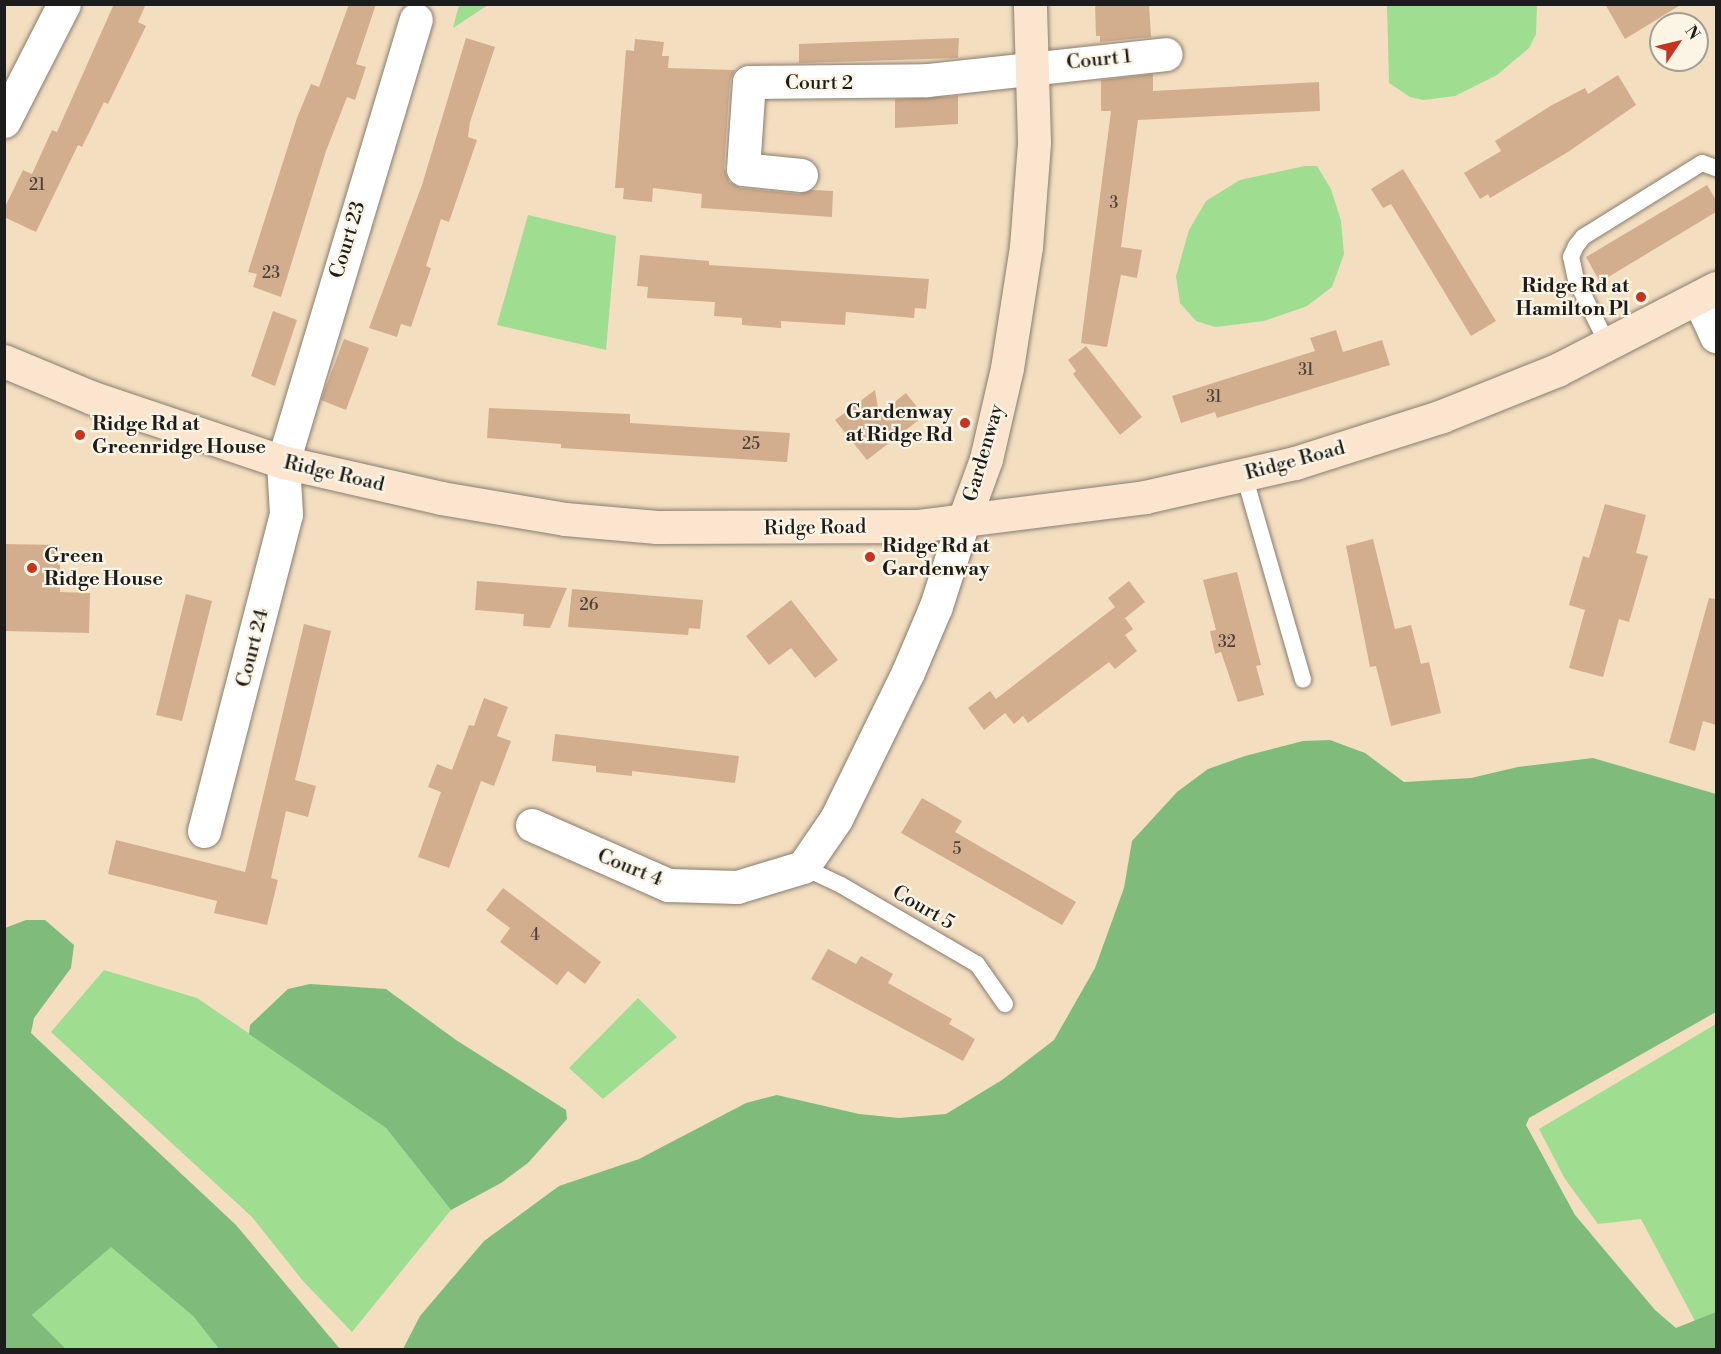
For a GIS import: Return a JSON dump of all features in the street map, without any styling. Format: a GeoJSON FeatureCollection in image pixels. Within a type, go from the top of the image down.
{"type":"FeatureCollection","features":[{"type":"Feature","properties":{"kind":"street"},"geometry":{"type":"LineString","coordinates":[[4,121],[64,4]]}},
{"type":"Feature","properties":{"kind":"street","name":"Gardenway"},"geometry":{"type":"LineString","coordinates":[[803,867],[836,819],[908,672],[933,611],[986,459],[1019,295],[1034,142],[1030,4]]}},
{"type":"Feature","properties":{"kind":"street","name":"Court 23"},"geometry":{"type":"LineString","coordinates":[[283,462],[416,20]]}},
{"type":"Feature","properties":{"kind":"street","name":"Court 1"},"geometry":{"type":"LineString","coordinates":[[1033,68],[1166,54]]}},
{"type":"Feature","properties":{"kind":"street","name":"Court 2"},"geometry":{"type":"LineString","coordinates":[[801,175],[743,169],[749,82],[868,83],[1033,68]]}},
{"type":"Feature","properties":{"kind":"street"},"geometry":{"type":"LineString","coordinates":[[1708,294],[1716,336]]}},
{"type":"Feature","properties":{"kind":"street","name":"Ridge Road"},"geometry":{"type":"LineString","coordinates":[[4,361],[93,398],[283,462],[441,498],[565,519],[657,527],[750,530],[963,522],[1144,496],[1244,475],[1442,416],[1608,345],[1708,294]]}},
{"type":"Feature","properties":{"kind":"street","name":"Court 24"},"geometry":{"type":"LineString","coordinates":[[204,831],[286,514],[283,462]]}},
{"type":"Feature","properties":{"kind":"street","name":"Court 4"},"geometry":{"type":"LineString","coordinates":[[532,825],[668,885],[737,886],[803,867]]}},
{"type":"Feature","properties":{"kind":"lane"},"geometry":{"type":"LineString","coordinates":[[1608,345],[1576,280],[1571,257],[1576,246],[1583,237],[1702,163],[1716,168]]}},
{"type":"Feature","properties":{"kind":"lane"},"geometry":{"type":"LineString","coordinates":[[1244,475],[1303,680]]}},
{"type":"Feature","properties":{"kind":"lane","name":"Court 5"},"geometry":{"type":"LineString","coordinates":[[803,867],[841,885],[977,964],[1005,1004]]}},
{"type":"Feature","properties":{"kind":"green space"},"geometry":{"type":"Polygon","coordinates":[[[459,4],[488,5],[453,28],[459,4]]]}},
{"type":"Feature","properties":{"kind":"green space"},"geometry":{"type":"Polygon","coordinates":[[[1387,5],[1537,5],[1536,34],[1529,48],[1497,75],[1455,96],[1424,100],[1410,97],[1389,83],[1387,5]]]}},
{"type":"Feature","properties":{"kind":"green space"},"geometry":{"type":"Polygon","coordinates":[[[1305,166],[1317,166],[1331,189],[1341,221],[1344,254],[1332,287],[1307,306],[1264,321],[1215,327],[1196,321],[1180,303],[1176,276],[1189,230],[1206,201],[1240,180],[1305,166]]]}},
{"type":"Feature","properties":{"kind":"green space"},"geometry":{"type":"Polygon","coordinates":[[[528,215],[616,236],[606,350],[497,325],[528,215]]]}},
{"type":"Feature","properties":{"kind":"green space"},"geometry":{"type":"Polygon","coordinates":[[[1330,740],[1365,753],[1404,782],[1471,778],[1518,767],[1593,758],[1716,794],[1716,1012],[1529,1118],[1526,1125],[1575,1215],[1655,1310],[1676,1328],[1716,1312],[1716,1349],[403,1349],[420,1316],[484,1241],[559,1186],[639,1159],[746,1103],[777,1095],[859,1114],[899,1118],[946,1114],[1002,1080],[1054,1040],[1095,968],[1124,888],[1132,841],[1177,792],[1208,769],[1245,756],[1303,741],[1330,740]]]}},
{"type":"Feature","properties":{"kind":"green space"},"geometry":{"type":"Polygon","coordinates":[[[26,920],[45,920],[74,945],[71,968],[34,1018],[31,1033],[236,1225],[340,1349],[219,1349],[193,1316],[111,1247],[32,1315],[66,1349],[5,1349],[5,928],[26,920]]]}},
{"type":"Feature","properties":{"kind":"green space"},"geometry":{"type":"Polygon","coordinates":[[[104,970],[197,998],[313,1077],[386,1128],[451,1210],[352,1332],[303,1281],[252,1217],[51,1032],[104,970]]]}},
{"type":"Feature","properties":{"kind":"green space"},"geometry":{"type":"Polygon","coordinates":[[[310,984],[386,989],[456,1040],[566,1110],[567,1119],[528,1163],[501,1183],[451,1210],[386,1128],[249,1034],[250,1025],[288,989],[310,984]]]}},
{"type":"Feature","properties":{"kind":"green space"},"geometry":{"type":"Polygon","coordinates":[[[638,998],[677,1037],[603,1099],[569,1068],[638,998]]]}},
{"type":"Feature","properties":{"kind":"green space"},"geometry":{"type":"Polygon","coordinates":[[[1716,1024],[1716,1312],[1696,1323],[1641,1219],[1598,1224],[1565,1179],[1539,1129],[1716,1024]]]}},
{"type":"Feature","properties":{"kind":"green space"},"geometry":{"type":"Polygon","coordinates":[[[111,1246],[193,1316],[219,1349],[66,1349],[32,1315],[111,1246]]]}},
{"type":"Feature","properties":{"kind":"building"},"geometry":{"type":"Polygon","coordinates":[[[114,4],[146,4],[138,22],[146,26],[108,104],[104,102],[82,147],[78,145],[36,232],[4,217],[4,209],[23,170],[32,174],[52,130],[57,132],[114,4]]]}},
{"type":"Feature","properties":{"kind":"building"},"geometry":{"type":"Polygon","coordinates":[[[349,4],[376,4],[356,64],[366,67],[355,100],[347,97],[326,151],[281,297],[253,287],[257,274],[248,272],[297,118],[311,84],[319,87],[349,4]]]}},
{"type":"Feature","properties":{"kind":"building"},"geometry":{"type":"Polygon","coordinates":[[[1095,4],[1149,4],[1151,37],[1100,42],[1100,36],[1096,36],[1095,4]]]}},
{"type":"Feature","properties":{"kind":"building"},"geometry":{"type":"Polygon","coordinates":[[[1605,4],[1682,4],[1669,12],[1649,12],[1649,24],[1625,39],[1605,4]]]}},
{"type":"Feature","properties":{"kind":"building"},"geometry":{"type":"Polygon","coordinates":[[[466,38],[495,47],[470,122],[468,137],[477,140],[449,222],[441,219],[426,266],[431,268],[411,327],[401,324],[397,337],[369,328],[422,185],[466,38]]]}},
{"type":"Feature","properties":{"kind":"building"},"geometry":{"type":"Polygon","coordinates":[[[959,38],[958,58],[799,63],[799,44],[959,38]]]}},
{"type":"Feature","properties":{"kind":"building"},"geometry":{"type":"Polygon","coordinates":[[[635,39],[664,42],[662,56],[669,56],[668,68],[735,70],[730,81],[724,168],[729,182],[741,188],[799,194],[812,190],[833,191],[832,217],[701,208],[702,194],[653,188],[652,202],[623,199],[624,188],[615,188],[626,50],[634,51],[635,39]]]}},
{"type":"Feature","properties":{"kind":"building"},"geometry":{"type":"Polygon","coordinates":[[[1153,74],[1153,91],[1319,82],[1320,111],[1138,120],[1121,247],[1142,250],[1137,278],[1121,275],[1107,347],[1081,343],[1111,111],[1101,111],[1101,80],[1153,74]]]}},
{"type":"Feature","properties":{"kind":"building"},"geometry":{"type":"Polygon","coordinates":[[[1618,75],[1636,105],[1568,152],[1490,198],[1488,194],[1480,199],[1464,173],[1501,151],[1495,141],[1552,105],[1585,88],[1588,94],[1618,75]]]}},
{"type":"Feature","properties":{"kind":"building"},"geometry":{"type":"Polygon","coordinates":[[[958,96],[958,124],[895,128],[895,99],[958,96]]]}},
{"type":"Feature","properties":{"kind":"building"},"geometry":{"type":"Polygon","coordinates":[[[1403,169],[1496,321],[1471,336],[1391,204],[1383,208],[1371,189],[1403,169]]]}},
{"type":"Feature","properties":{"kind":"building"},"geometry":{"type":"Polygon","coordinates":[[[1707,185],[1716,200],[1716,212],[1600,282],[1586,257],[1707,185]]]}},
{"type":"Feature","properties":{"kind":"building"},"geometry":{"type":"Polygon","coordinates":[[[640,255],[709,261],[709,265],[929,279],[926,309],[915,308],[914,318],[846,312],[845,325],[781,321],[781,328],[742,325],[742,318],[714,316],[715,302],[647,298],[648,287],[637,286],[640,255]]]}},
{"type":"Feature","properties":{"kind":"building"},"geometry":{"type":"Polygon","coordinates":[[[273,311],[297,320],[275,386],[251,376],[273,311]]]}},
{"type":"Feature","properties":{"kind":"building"},"geometry":{"type":"Polygon","coordinates":[[[1336,330],[1343,352],[1382,340],[1390,365],[1217,418],[1215,412],[1181,423],[1172,396],[1315,351],[1310,338],[1336,330]]]}},
{"type":"Feature","properties":{"kind":"building"},"geometry":{"type":"Polygon","coordinates":[[[344,339],[369,348],[346,410],[321,400],[344,339]]]}},
{"type":"Feature","properties":{"kind":"building"},"geometry":{"type":"Polygon","coordinates":[[[1086,346],[1142,417],[1120,435],[1073,374],[1076,371],[1068,360],[1086,346]]]}},
{"type":"Feature","properties":{"kind":"building"},"geometry":{"type":"Polygon","coordinates":[[[875,390],[879,414],[906,393],[924,416],[867,460],[835,420],[875,390]]]}},
{"type":"Feature","properties":{"kind":"building"},"geometry":{"type":"Polygon","coordinates":[[[489,408],[630,414],[630,423],[790,433],[787,462],[561,448],[561,444],[487,438],[489,408]]]}},
{"type":"Feature","properties":{"kind":"building"},"geometry":{"type":"Polygon","coordinates":[[[1605,504],[1646,515],[1636,553],[1648,556],[1629,622],[1619,619],[1603,677],[1569,668],[1585,610],[1569,605],[1583,556],[1589,558],[1605,504]]]}},
{"type":"Feature","properties":{"kind":"building"},"geometry":{"type":"Polygon","coordinates":[[[1373,539],[1395,629],[1411,625],[1421,664],[1429,662],[1441,713],[1391,726],[1376,666],[1370,667],[1346,546],[1373,539]]]}},
{"type":"Feature","properties":{"kind":"building","name":"Green Ridge House"},"geometry":{"type":"Polygon","coordinates":[[[4,544],[60,545],[60,592],[90,593],[89,633],[4,631],[4,544]]]}},
{"type":"Feature","properties":{"kind":"building"},"geometry":{"type":"Polygon","coordinates":[[[1237,572],[1261,665],[1256,666],[1264,695],[1238,702],[1221,652],[1215,654],[1210,631],[1216,630],[1203,580],[1237,572]]]}},
{"type":"Feature","properties":{"kind":"building"},"geometry":{"type":"Polygon","coordinates":[[[477,581],[567,588],[550,628],[523,626],[524,614],[475,610],[477,581]]]}},
{"type":"Feature","properties":{"kind":"building"},"geometry":{"type":"Polygon","coordinates":[[[1129,581],[1145,602],[1125,618],[1133,629],[1125,635],[1137,651],[1115,669],[1109,662],[1028,723],[1023,716],[1014,724],[1005,713],[984,730],[968,708],[990,691],[996,699],[1115,607],[1108,598],[1129,581]]]}},
{"type":"Feature","properties":{"kind":"building"},"geometry":{"type":"Polygon","coordinates":[[[572,589],[703,600],[700,629],[689,628],[688,635],[568,627],[572,589]]]}},
{"type":"Feature","properties":{"kind":"building"},"geometry":{"type":"Polygon","coordinates":[[[186,594],[212,601],[182,721],[156,715],[186,594]]]}},
{"type":"Feature","properties":{"kind":"building"},"geometry":{"type":"Polygon","coordinates":[[[1709,598],[1716,599],[1716,725],[1703,721],[1695,751],[1669,743],[1709,598]]]}},
{"type":"Feature","properties":{"kind":"building"},"geometry":{"type":"Polygon","coordinates":[[[791,600],[838,660],[815,678],[791,648],[769,665],[746,636],[791,600]]]}},
{"type":"Feature","properties":{"kind":"building"},"geometry":{"type":"Polygon","coordinates":[[[304,624],[331,631],[295,780],[316,786],[308,817],[286,811],[271,878],[278,880],[267,925],[214,913],[217,901],[108,874],[116,840],[245,872],[304,624]]]}},
{"type":"Feature","properties":{"kind":"building"},"geometry":{"type":"Polygon","coordinates":[[[484,698],[508,707],[497,736],[511,741],[494,786],[481,781],[449,868],[418,857],[441,792],[428,787],[437,764],[452,770],[469,725],[474,726],[484,698]]]}},
{"type":"Feature","properties":{"kind":"building"},"geometry":{"type":"Polygon","coordinates":[[[555,734],[739,756],[735,783],[632,771],[632,776],[596,772],[596,766],[552,761],[555,734]]]}},
{"type":"Feature","properties":{"kind":"building"},"geometry":{"type":"Polygon","coordinates":[[[922,798],[962,821],[955,832],[1076,902],[1062,925],[901,833],[922,798]]]}},
{"type":"Feature","properties":{"kind":"building"},"geometry":{"type":"Polygon","coordinates":[[[503,888],[601,962],[585,984],[568,971],[557,985],[500,942],[510,928],[486,910],[503,888]]]}},
{"type":"Feature","properties":{"kind":"building"},"geometry":{"type":"Polygon","coordinates":[[[828,949],[856,964],[861,956],[893,974],[888,983],[952,1019],[949,1024],[975,1039],[963,1061],[811,979],[828,949]]]}},
{"type":"Feature","properties":{"kind":"place","name":"Ridge Rd at Hamilton Pl"},"geometry":{"type":"Point","coordinates":[1641,297]}},
{"type":"Feature","properties":{"kind":"place","name":"Gardenway at Ridge Rd"},"geometry":{"type":"Point","coordinates":[965,423]}},
{"type":"Feature","properties":{"kind":"place","name":"Ridge Rd at Greenridge House"},"geometry":{"type":"Point","coordinates":[80,435]}},
{"type":"Feature","properties":{"kind":"place","name":"Ridge Rd at Gardenway"},"geometry":{"type":"Point","coordinates":[870,557]}},
{"type":"Feature","properties":{"kind":"place","name":"Green Ridge House"},"geometry":{"type":"Point","coordinates":[32,568]}}]}
